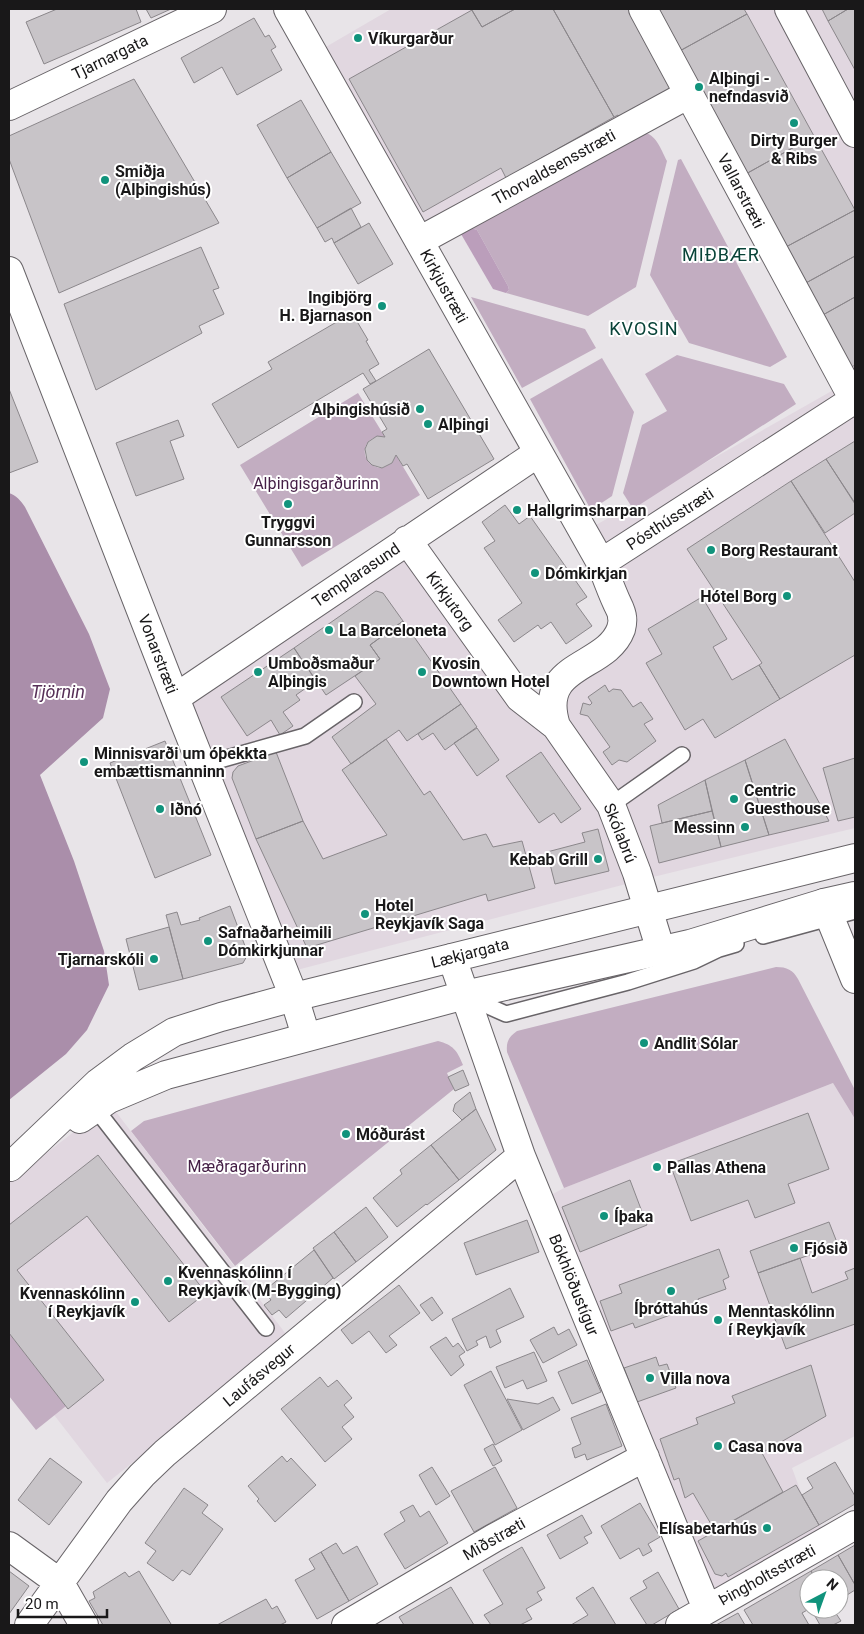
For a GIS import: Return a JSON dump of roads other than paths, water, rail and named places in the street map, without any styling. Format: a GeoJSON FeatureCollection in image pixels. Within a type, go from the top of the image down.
{"type":"FeatureCollection","features":[{"type":"Feature","properties":{"kind":"street","name":"Tjarnargata"},"geometry":{"type":"LineString","coordinates":[[9,106],[212,9]]}},
{"type":"Feature","properties":{"kind":"street","name":"Kirkjustræti"},"geometry":{"type":"LineString","coordinates":[[288,9],[601,563]]}},
{"type":"Feature","properties":{"kind":"street","name":"Vallarstræti"},"geometry":{"type":"LineString","coordinates":[[643,9],[855,399]]}},
{"type":"Feature","properties":{"kind":"street"},"geometry":{"type":"LineString","coordinates":[[789,9],[855,133]]}},
{"type":"Feature","properties":{"kind":"street","name":"Thorvaldsensstræti"},"geometry":{"type":"LineString","coordinates":[[419,241],[689,94]]}},
{"type":"Feature","properties":{"kind":"street","name":"Vonarstræti"},"geometry":{"type":"LineString","coordinates":[[9,270],[175,698],[294,997],[306,1036]]}},
{"type":"Feature","properties":{"kind":"street","name":"Pósthússtræti"},"geometry":{"type":"LineString","coordinates":[[601,563],[855,399]]}},
{"type":"Feature","properties":{"kind":"street","name":"Templarasund"},"geometry":{"type":"LineString","coordinates":[[175,698],[538,452]]}},
{"type":"Feature","properties":{"kind":"street","name":"Kirkjutorg"},"geometry":{"type":"LineString","coordinates":[[407,540],[520,698],[556,726]]}},
{"type":"Feature","properties":{"kind":"street"},"geometry":{"type":"LineString","coordinates":[[556,726],[552,704],[558,684],[565,676],[608,647],[621,627],[623,618],[601,563]]}},
{"type":"Feature","properties":{"kind":"street","name":"Skólabrú"},"geometry":{"type":"LineString","coordinates":[[556,726],[611,805],[661,951]]}},
{"type":"Feature","properties":{"kind":"street","name":"Lækjargata"},"geometry":{"type":"LineString","coordinates":[[101,1097],[133,1057],[174,1032],[221,1017],[294,997],[855,858]]}},
{"type":"Feature","properties":{"kind":"street"},"geometry":{"type":"LineString","coordinates":[[10,1168],[101,1097],[166,1075],[465,995],[836,911],[855,896]]}},
{"type":"Feature","properties":{"kind":"street"},"geometry":{"type":"LineString","coordinates":[[836,911],[855,979]]}},
{"type":"Feature","properties":{"kind":"street","name":"Bókhlöðustígur"},"geometry":{"type":"LineString","coordinates":[[452,958],[521,1156],[707,1609]]}},
{"type":"Feature","properties":{"kind":"street","name":"Laufásvegur"},"geometry":{"type":"LineString","coordinates":[[29,1625],[119,1501],[165,1453],[521,1156]]}},
{"type":"Feature","properties":{"kind":"street","name":"Miðstræti"},"geometry":{"type":"LineString","coordinates":[[346,1625],[494,1538],[645,1457]]}},
{"type":"Feature","properties":{"kind":"street","name":"Þingholtsstræti"},"geometry":{"type":"LineString","coordinates":[[680,1625],[855,1525]]}},
{"type":"Feature","properties":{"kind":"street"},"geometry":{"type":"LineString","coordinates":[[9,1546],[60,1583],[84,1625]]}},
{"type":"Feature","properties":{"kind":"lane"},"geometry":{"type":"LineString","coordinates":[[202,765],[305,736],[354,702]]}},
{"type":"Feature","properties":{"kind":"lane"},"geometry":{"type":"LineString","coordinates":[[611,805],[682,755]]}},
{"type":"Feature","properties":{"kind":"lane"},"geometry":{"type":"LineString","coordinates":[[465,995],[506,1014],[628,982],[694,961],[719,949],[836,911]]}},
{"type":"Feature","properties":{"kind":"lane"},"geometry":{"type":"LineString","coordinates":[[101,1097],[266,1328]]}},
{"type":"Feature","properties":{"kind":"water","name":"Tjörnin"},"geometry":{"type":"Polygon","coordinates":[[[9,493],[18,498],[25,507],[89,634],[110,689],[103,718],[40,775],[74,861],[104,951],[109,985],[87,1030],[66,1054],[9,1100],[9,493]]]}},
{"type":"Feature","properties":{"kind":"place","name":"Víkurgarður"},"geometry":{"type":"Point","coordinates":[358,38]}},
{"type":"Feature","properties":{"kind":"place","name":"Alþingi - nefndasvið"},"geometry":{"type":"Point","coordinates":[699,87]}},
{"type":"Feature","properties":{"kind":"place","name":"Dirty Burger & Ribs"},"geometry":{"type":"Point","coordinates":[794,123]}},
{"type":"Feature","properties":{"kind":"place","name":"Smiðja (Alþingishús)"},"geometry":{"type":"Point","coordinates":[105,180]}},
{"type":"Feature","properties":{"kind":"place","name":"Ingibjörg H. Bjarnason"},"geometry":{"type":"Point","coordinates":[382,306]}},
{"type":"Feature","properties":{"kind":"place","name":"Alþingishúsið"},"geometry":{"type":"Point","coordinates":[420,409]}},
{"type":"Feature","properties":{"kind":"place","name":"Alþingi"},"geometry":{"type":"Point","coordinates":[428,424]}},
{"type":"Feature","properties":{"kind":"place","name":"Tryggvi Gunnarsson"},"geometry":{"type":"Point","coordinates":[288,504]}},
{"type":"Feature","properties":{"kind":"place","name":"Hallgrimsharpan"},"geometry":{"type":"Point","coordinates":[517,510]}},
{"type":"Feature","properties":{"kind":"place","name":"Borg Restaurant"},"geometry":{"type":"Point","coordinates":[711,550]}},
{"type":"Feature","properties":{"kind":"place","name":"Dómkirkjan"},"geometry":{"type":"Point","coordinates":[535,573]}},
{"type":"Feature","properties":{"kind":"place","name":"Hótel Borg"},"geometry":{"type":"Point","coordinates":[787,596]}},
{"type":"Feature","properties":{"kind":"place","name":"La Barceloneta"},"geometry":{"type":"Point","coordinates":[329,630]}},
{"type":"Feature","properties":{"kind":"place","name":"Umboðsmaður Alþingis"},"geometry":{"type":"Point","coordinates":[258,672]}},
{"type":"Feature","properties":{"kind":"place","name":"Kvosin Downtown Hotel"},"geometry":{"type":"Point","coordinates":[422,672]}},
{"type":"Feature","properties":{"kind":"place","name":"Minnisvarði um óþekkta embættismanninn"},"geometry":{"type":"Point","coordinates":[84,762]}},
{"type":"Feature","properties":{"kind":"place","name":"Centric Guesthouse"},"geometry":{"type":"Point","coordinates":[734,799]}},
{"type":"Feature","properties":{"kind":"place","name":"Iðnó"},"geometry":{"type":"Point","coordinates":[160,809]}},
{"type":"Feature","properties":{"kind":"place","name":"Messinn"},"geometry":{"type":"Point","coordinates":[745,827]}},
{"type":"Feature","properties":{"kind":"place","name":"Kebab Grill"},"geometry":{"type":"Point","coordinates":[598,859]}},
{"type":"Feature","properties":{"kind":"place","name":"Hotel Reykjavík Saga"},"geometry":{"type":"Point","coordinates":[365,914]}},
{"type":"Feature","properties":{"kind":"place","name":"Safnaðarheimili Dómkirkjunnar"},"geometry":{"type":"Point","coordinates":[208,941]}},
{"type":"Feature","properties":{"kind":"place","name":"Tjarnarskóli"},"geometry":{"type":"Point","coordinates":[154,959]}},
{"type":"Feature","properties":{"kind":"place","name":"Andlit Sólar"},"geometry":{"type":"Point","coordinates":[644,1043]}},
{"type":"Feature","properties":{"kind":"place","name":"Móðurást"},"geometry":{"type":"Point","coordinates":[346,1134]}},
{"type":"Feature","properties":{"kind":"place","name":"Pallas Athena"},"geometry":{"type":"Point","coordinates":[657,1167]}},
{"type":"Feature","properties":{"kind":"place","name":"Íþaka"},"geometry":{"type":"Point","coordinates":[604,1216]}},
{"type":"Feature","properties":{"kind":"place","name":"Fjósið"},"geometry":{"type":"Point","coordinates":[794,1248]}},
{"type":"Feature","properties":{"kind":"place","name":"Kvennaskólinn í Reykjavík (M-Bygging)"},"geometry":{"type":"Point","coordinates":[168,1281]}},
{"type":"Feature","properties":{"kind":"place","name":"Íþróttahús"},"geometry":{"type":"Point","coordinates":[671,1291]}},
{"type":"Feature","properties":{"kind":"place","name":"Kvennaskólinn í Reykjavík"},"geometry":{"type":"Point","coordinates":[135,1302]}},
{"type":"Feature","properties":{"kind":"place","name":"Menntaskólinn í Reykjavík"},"geometry":{"type":"Point","coordinates":[718,1320]}},
{"type":"Feature","properties":{"kind":"place","name":"Villa nova"},"geometry":{"type":"Point","coordinates":[650,1378]}},
{"type":"Feature","properties":{"kind":"place","name":"Casa nova"},"geometry":{"type":"Point","coordinates":[718,1446]}},
{"type":"Feature","properties":{"kind":"place","name":"Elísabetarhús"},"geometry":{"type":"Point","coordinates":[767,1528]}},
{"type":"Feature","properties":{"kind":"district","name":"MIÐBÆR"},"geometry":{"type":"Point","coordinates":[721,254]}},
{"type":"Feature","properties":{"kind":"district","name":"KVOSIN"},"geometry":{"type":"Point","coordinates":[644,328]}},
{"type":"Feature","properties":{"kind":"park label","name":"Alþingisgarðurinn"},"geometry":{"type":"Point","coordinates":[316,483]}},
{"type":"Feature","properties":{"kind":"park label","name":"Mæðragarðurinn"},"geometry":{"type":"Point","coordinates":[247,1166]}}]}
